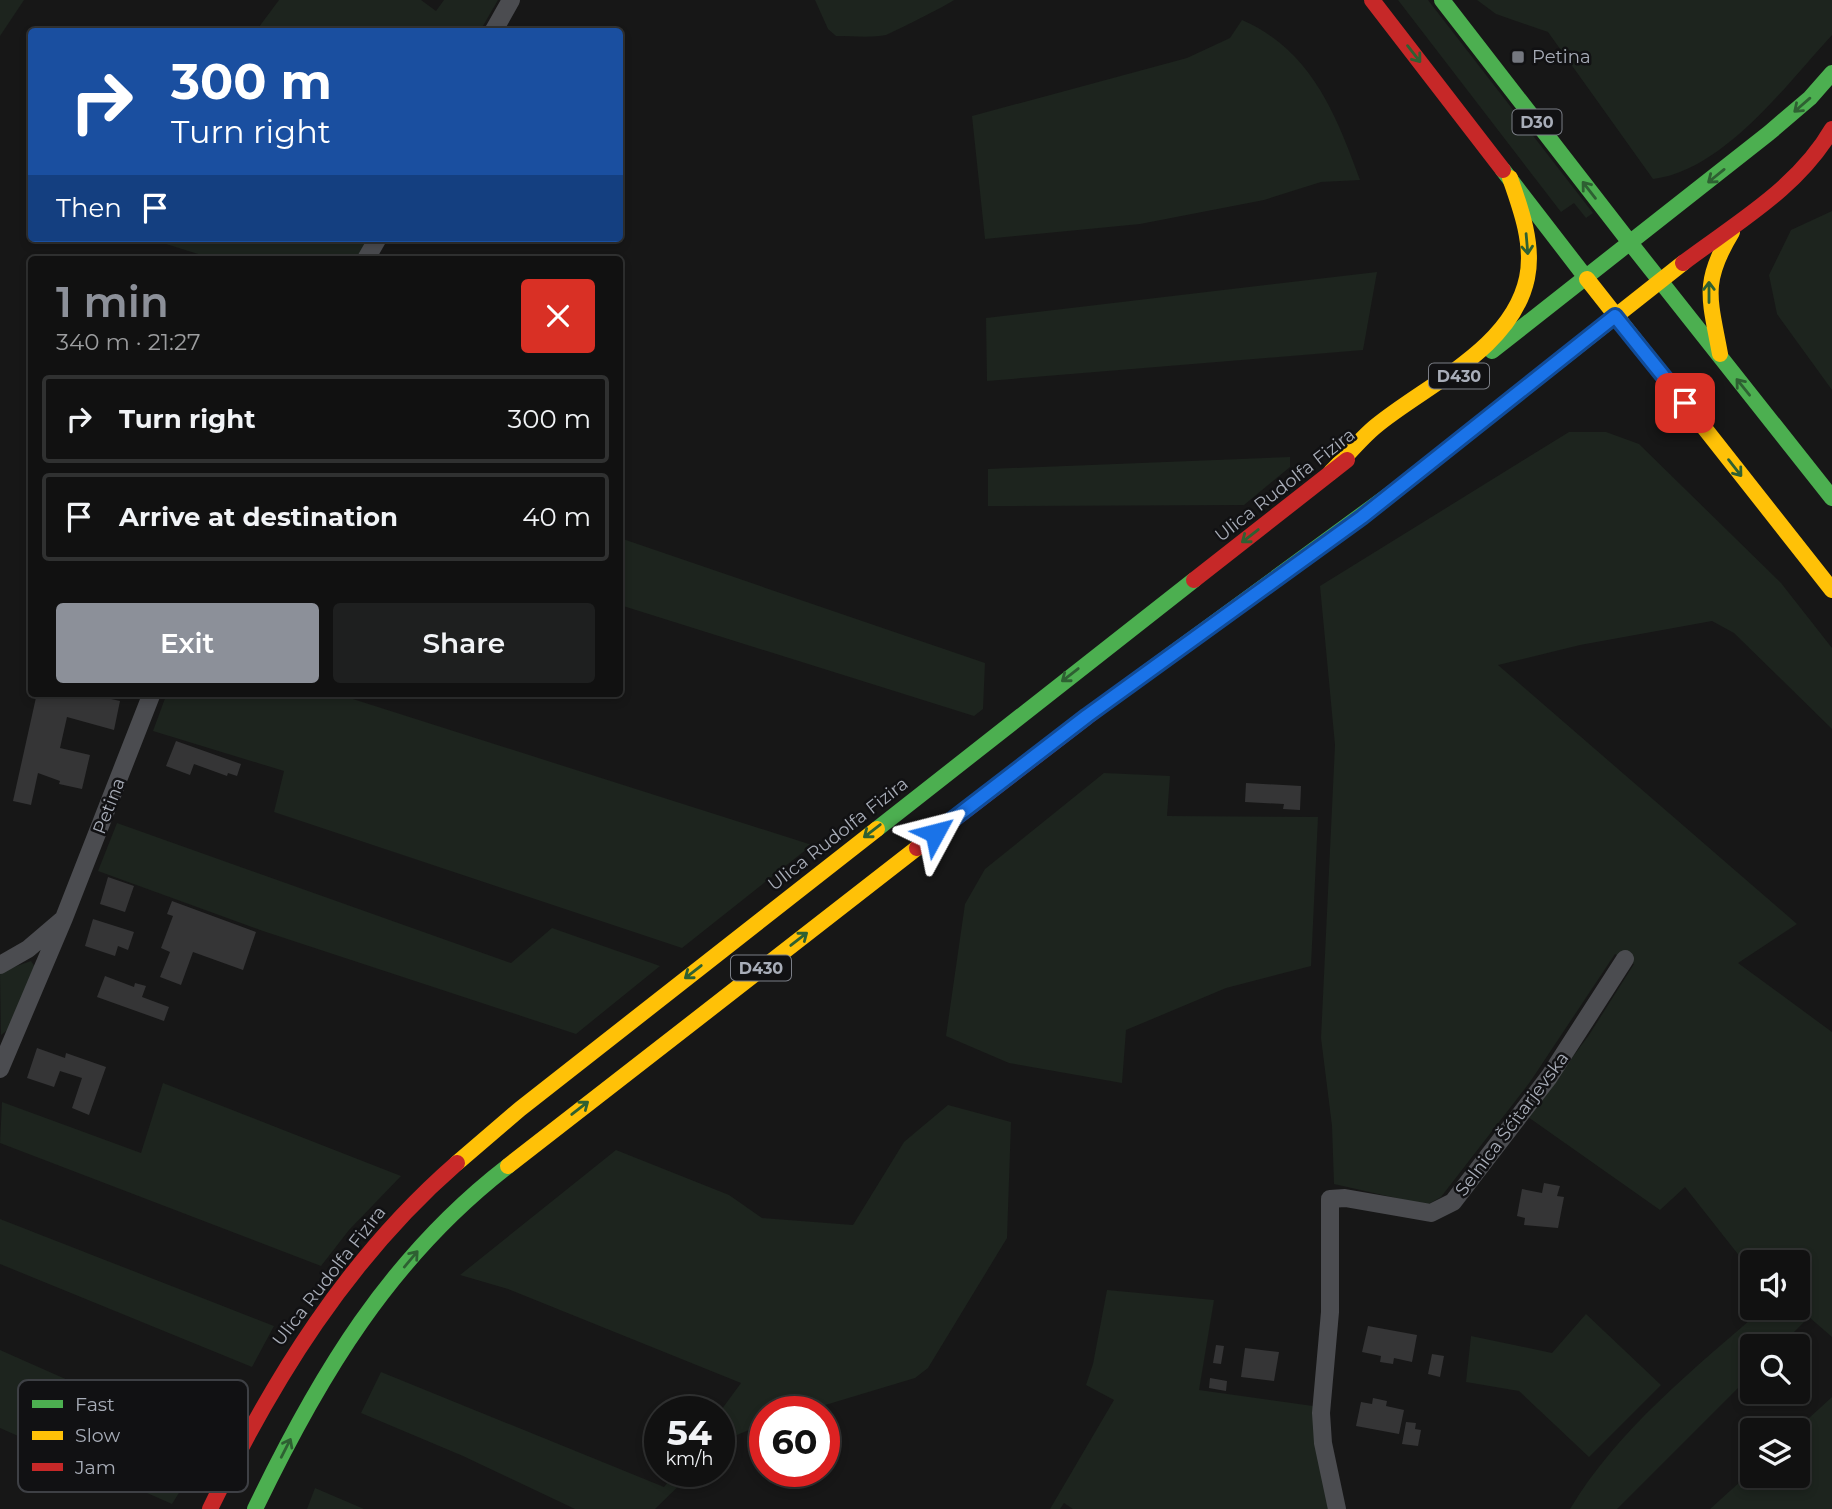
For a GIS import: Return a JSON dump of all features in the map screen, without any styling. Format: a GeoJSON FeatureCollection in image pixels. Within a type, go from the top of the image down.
{"type":"FeatureCollection","features":[{"type":"Feature","properties":{"kind":"main road"},"geometry":{"type":"LineString","coordinates":[[1372,0],[1615,316],[1832,590]]}},
{"type":"Feature","properties":{"kind":"main road","name":"D30"},"geometry":{"type":"LineString","coordinates":[[1442,0],[1832,498]]}},
{"type":"Feature","properties":{"kind":"main road","name":"Ulica Rudolfa Fizira"},"geometry":{"type":"LineString","coordinates":[[248,1437],[292,1353],[363,1258],[412,1204],[520,1109],[1331,472],[1587,279],[1769,133],[1810,98],[1832,73]]}},
{"type":"Feature","properties":{"kind":"main road"},"geometry":{"type":"LineString","coordinates":[[1615,316],[1802,173],[1832,129]]}},
{"type":"Feature","properties":{"kind":"main road"},"geometry":{"type":"LineString","coordinates":[[1331,472],[1374,427],[1481,346],[1515,312],[1527,279],[1529,252],[1526,231],[1510,178]]}},
{"type":"Feature","properties":{"kind":"main road"},"geometry":{"type":"LineString","coordinates":[[1721,359],[1709,305],[1708,282],[1719,250],[1743,216]]}},
{"type":"Feature","properties":{"kind":"main road","name":"D430"},"geometry":{"type":"LineString","coordinates":[[255,1509],[314,1394],[355,1328],[417,1251],[477,1190],[1087,716],[1362,517],[1615,316]]}},
{"type":"Feature","properties":{"kind":"main road","name":"Ulica Rudolfa Fizira"},"geometry":{"type":"LineString","coordinates":[[210,1509],[219,1492]]}},
{"type":"Feature","properties":{"kind":"street"},"geometry":{"type":"LineString","coordinates":[[495,28],[511,0]]}},
{"type":"Feature","properties":{"kind":"street","name":"Petina"},"geometry":{"type":"LineString","coordinates":[[0,1069],[64,918],[150,697]]}},
{"type":"Feature","properties":{"kind":"street","name":"Petina"},"geometry":{"type":"LineString","coordinates":[[0,965],[28,949],[64,918]]}},
{"type":"Feature","properties":{"kind":"street","name":"Selnica Šćitarjevska"},"geometry":{"type":"LineString","coordinates":[[1337,1509],[1322,1443],[1321,1413],[1330,1312],[1330,1199],[1431,1213],[1453,1202],[1562,1059],[1625,959]]}},
{"type":"Feature","properties":{"kind":"shaded area"},"geometry":{"type":"Polygon","coordinates":[[[0,0],[24,0],[0,36],[0,0]]]}},
{"type":"Feature","properties":{"kind":"shaded area"},"geometry":{"type":"Polygon","coordinates":[[[279,0],[421,0],[436,11],[444,0],[498,0],[482,28],[258,28],[279,0]]]}},
{"type":"Feature","properties":{"kind":"shaded area"},"geometry":{"type":"Polygon","coordinates":[[[815,0],[954,0],[886,35],[868,37],[836,36],[828,29],[815,0]]]}},
{"type":"Feature","properties":{"kind":"shaded area"},"geometry":{"type":"Polygon","coordinates":[[[1398,0],[1428,0],[1593,213],[1586,218],[1574,203],[1561,212],[1398,0]]]}},
{"type":"Feature","properties":{"kind":"shaded area"},"geometry":{"type":"Polygon","coordinates":[[[1477,0],[1832,0],[1832,35],[1774,100],[1729,143],[1679,173],[1653,179],[1548,32],[1496,14],[1477,0]]]}},
{"type":"Feature","properties":{"kind":"shaded area"},"geometry":{"type":"Polygon","coordinates":[[[1242,20],[1286,48],[1318,86],[1341,131],[1360,180],[1321,182],[1264,200],[1140,224],[985,239],[972,116],[1187,58],[1230,38],[1242,20]]]}},
{"type":"Feature","properties":{"kind":"shaded area"},"geometry":{"type":"Polygon","coordinates":[[[1832,211],[1832,390],[1777,314],[1769,275],[1791,230],[1832,211]]]}},
{"type":"Feature","properties":{"kind":"shaded area"},"geometry":{"type":"Polygon","coordinates":[[[160,242],[366,242],[359,256],[204,256],[160,242]]]}},
{"type":"Feature","properties":{"kind":"shaded area"},"geometry":{"type":"Polygon","coordinates":[[[1377,272],[1363,350],[987,381],[986,318],[1377,272]]]}},
{"type":"Feature","properties":{"kind":"shaded area"},"geometry":{"type":"Polygon","coordinates":[[[1569,432],[1606,432],[1639,444],[1781,583],[1832,648],[1832,729],[1734,633],[1712,621],[1580,645],[1498,665],[1797,924],[1738,963],[1832,1032],[1832,1337],[1810,1318],[1810,1250],[1740,1250],[1740,1257],[1685,1187],[1660,1210],[1528,1117],[1589,1035],[1634,964],[1615,954],[1530,1082],[1441,1197],[1427,1205],[1334,1184],[1332,1126],[1321,1038],[1335,745],[1320,586],[1569,432]]]}},
{"type":"Feature","properties":{"kind":"shaded area"},"geometry":{"type":"Polygon","coordinates":[[[1290,457],[1290,467],[1244,505],[988,506],[988,469],[1290,457]]]}},
{"type":"Feature","properties":{"kind":"shaded area"},"geometry":{"type":"Polygon","coordinates":[[[623,539],[985,663],[983,709],[974,716],[623,606],[623,539]]]}},
{"type":"Feature","properties":{"kind":"shaded area"},"geometry":{"type":"Polygon","coordinates":[[[166,697],[347,697],[812,845],[682,948],[274,812],[284,771],[153,731],[166,697]]]}},
{"type":"Feature","properties":{"kind":"shaded area"},"geometry":{"type":"Polygon","coordinates":[[[1104,773],[1170,776],[1167,816],[1318,817],[1311,966],[1226,988],[1126,1030],[1122,1083],[1009,1063],[946,1036],[965,904],[985,869],[1104,773]]]}},
{"type":"Feature","properties":{"kind":"shaded area"},"geometry":{"type":"Polygon","coordinates":[[[117,823],[511,963],[552,928],[660,966],[576,1034],[263,931],[98,871],[117,823]]]}},
{"type":"Feature","properties":{"kind":"shaded area"},"geometry":{"type":"Polygon","coordinates":[[[31,961],[35,967],[9,1029],[1,1035],[0,972],[31,961]]]}},
{"type":"Feature","properties":{"kind":"shaded area"},"geometry":{"type":"Polygon","coordinates":[[[163,1083],[401,1176],[349,1230],[321,1266],[0,1143],[2,1102],[141,1153],[163,1083]]]}},
{"type":"Feature","properties":{"kind":"shaded area"},"geometry":{"type":"Polygon","coordinates":[[[948,1105],[1011,1122],[1007,1238],[928,1368],[915,1378],[840,1401],[840,1396],[749,1396],[749,1430],[735,1436],[735,1396],[731,1396],[741,1383],[508,1289],[460,1275],[616,1150],[729,1195],[762,1218],[853,1225],[904,1142],[948,1105]]]}},
{"type":"Feature","properties":{"kind":"shaded area"},"geometry":{"type":"Polygon","coordinates":[[[0,1219],[274,1326],[252,1367],[0,1264],[0,1219]]]}},
{"type":"Feature","properties":{"kind":"shaded area"},"geometry":{"type":"Polygon","coordinates":[[[1107,1290],[1214,1300],[1199,1390],[1313,1406],[1329,1509],[1073,1509],[1064,1503],[1060,1509],[1050,1509],[1114,1400],[1086,1385],[1093,1364],[1107,1290]]]}},
{"type":"Feature","properties":{"kind":"shaded area"},"geometry":{"type":"Polygon","coordinates":[[[1586,1314],[1661,1385],[1589,1457],[1519,1391],[1466,1382],[1471,1336],[1552,1353],[1586,1314]]]}},
{"type":"Feature","properties":{"kind":"shaded area"},"geometry":{"type":"Polygon","coordinates":[[[1750,1320],[1806,1320],[1792,1334],[1740,1334],[1740,1386],[1617,1509],[1570,1509],[1611,1452],[1685,1377],[1750,1320]]]}},
{"type":"Feature","properties":{"kind":"shaded area"},"geometry":{"type":"Polygon","coordinates":[[[0,1350],[68,1380],[18,1380],[18,1436],[0,1428],[0,1350]]]}},
{"type":"Feature","properties":{"kind":"shaded area"},"geometry":{"type":"Polygon","coordinates":[[[381,1372],[644,1479],[644,1487],[678,1487],[655,1509],[575,1509],[463,1456],[361,1413],[381,1372]]]}},
{"type":"Feature","properties":{"kind":"shaded area"},"geometry":{"type":"Polygon","coordinates":[[[1832,1397],[1832,1509],[1710,1509],[1740,1482],[1740,1488],[1810,1488],[1809,1418],[1832,1397]]]}},
{"type":"Feature","properties":{"kind":"shaded area"},"geometry":{"type":"Polygon","coordinates":[[[315,1488],[364,1509],[307,1509],[315,1488]]]}},
{"type":"Feature","properties":{"kind":"shaded area"},"geometry":{"type":"Polygon","coordinates":[[[145,1492],[179,1492],[172,1504],[145,1492]]]}},
{"type":"Feature","properties":{"kind":"building"},"geometry":{"type":"Polygon","coordinates":[[[36,697],[102,697],[120,701],[114,730],[67,717],[60,748],[90,755],[82,789],[59,784],[60,781],[38,773],[31,805],[13,801],[36,697]]]}},
{"type":"Feature","properties":{"kind":"building"},"geometry":{"type":"Polygon","coordinates":[[[176,741],[241,764],[237,776],[228,773],[227,776],[194,764],[190,775],[166,766],[176,741]]]}},
{"type":"Feature","properties":{"kind":"building"},"geometry":{"type":"Polygon","coordinates":[[[1246,783],[1301,786],[1300,810],[1283,809],[1284,804],[1245,802],[1246,783]]]}},
{"type":"Feature","properties":{"kind":"building"},"geometry":{"type":"Polygon","coordinates":[[[108,877],[134,886],[125,912],[100,904],[108,877]]]}},
{"type":"Feature","properties":{"kind":"building"},"geometry":{"type":"Polygon","coordinates":[[[172,901],[256,932],[243,970],[193,952],[181,985],[160,977],[170,952],[161,948],[173,916],[167,914],[172,901]]]}},
{"type":"Feature","properties":{"kind":"building"},"geometry":{"type":"Polygon","coordinates":[[[93,919],[134,932],[128,950],[118,946],[115,956],[85,946],[93,919]]]}},
{"type":"Feature","properties":{"kind":"building"},"geometry":{"type":"Polygon","coordinates":[[[105,976],[134,987],[135,983],[146,986],[142,997],[169,1007],[164,1021],[97,997],[105,976]]]}},
{"type":"Feature","properties":{"kind":"building"},"geometry":{"type":"Polygon","coordinates":[[[37,1048],[65,1058],[66,1053],[106,1067],[89,1115],[72,1108],[82,1078],[60,1071],[54,1087],[27,1078],[37,1048]]]}},
{"type":"Feature","properties":{"kind":"building"},"geometry":{"type":"Polygon","coordinates":[[[1544,1183],[1560,1186],[1557,1196],[1564,1197],[1558,1228],[1524,1225],[1525,1218],[1517,1216],[1522,1189],[1542,1193],[1544,1183]]]}},
{"type":"Feature","properties":{"kind":"building"},"geometry":{"type":"Polygon","coordinates":[[[1368,1326],[1417,1335],[1412,1362],[1394,1358],[1393,1364],[1380,1362],[1381,1356],[1362,1352],[1368,1326]]]}},
{"type":"Feature","properties":{"kind":"building"},"geometry":{"type":"Polygon","coordinates":[[[1216,1345],[1224,1346],[1221,1364],[1213,1363],[1216,1345]]]}},
{"type":"Feature","properties":{"kind":"building"},"geometry":{"type":"Polygon","coordinates":[[[1245,1348],[1279,1352],[1274,1381],[1241,1377],[1245,1348]]]}},
{"type":"Feature","properties":{"kind":"building"},"geometry":{"type":"Polygon","coordinates":[[[1432,1354],[1444,1356],[1440,1377],[1428,1374],[1432,1354]]]}},
{"type":"Feature","properties":{"kind":"building"},"geometry":{"type":"Polygon","coordinates":[[[1210,1378],[1227,1381],[1226,1391],[1209,1388],[1210,1378]]]}},
{"type":"Feature","properties":{"kind":"building"},"geometry":{"type":"Polygon","coordinates":[[[1373,1398],[1387,1401],[1386,1406],[1404,1410],[1399,1434],[1356,1426],[1361,1402],[1372,1404],[1373,1398]]]}},
{"type":"Feature","properties":{"kind":"building"},"geometry":{"type":"Polygon","coordinates":[[[1406,1422],[1416,1423],[1415,1429],[1421,1430],[1418,1446],[1402,1444],[1406,1422]]]}},
{"type":"Feature","properties":{"kind":"traffic: fast"},"geometry":{"type":"LineString","coordinates":[[1442,0],[1631,244]]}},
{"type":"Feature","properties":{"kind":"traffic: fast"},"geometry":{"type":"LineString","coordinates":[[1492,351],[1769,133],[1810,98],[1832,73]]}},
{"type":"Feature","properties":{"kind":"traffic: fast"},"geometry":{"type":"LineString","coordinates":[[1503,170],[1587,279]]}},
{"type":"Feature","properties":{"kind":"traffic: fast"},"geometry":{"type":"LineString","coordinates":[[1631,244],[1832,498]]}},
{"type":"Feature","properties":{"kind":"traffic: fast"},"geometry":{"type":"LineString","coordinates":[[1113,697],[1397,489]]}},
{"type":"Feature","properties":{"kind":"traffic: fast"},"geometry":{"type":"LineString","coordinates":[[877,829],[1194,580]]}},
{"type":"Feature","properties":{"kind":"traffic: fast"},"geometry":{"type":"LineString","coordinates":[[255,1509],[305,1412],[361,1322],[427,1240],[508,1166]]}},
{"type":"Feature","properties":{"kind":"traffic: slow"},"geometry":{"type":"LineString","coordinates":[[1331,472],[1376,426],[1486,345],[1504,325],[1518,303],[1527,278],[1529,253],[1522,215],[1510,178]]}},
{"type":"Feature","properties":{"kind":"traffic: slow"},"geometry":{"type":"LineString","coordinates":[[1720,354],[1711,305],[1712,279],[1722,250],[1732,232]]}},
{"type":"Feature","properties":{"kind":"traffic: slow"},"geometry":{"type":"LineString","coordinates":[[1397,489],[1683,263]]}},
{"type":"Feature","properties":{"kind":"traffic: slow"},"geometry":{"type":"LineString","coordinates":[[1587,279],[1832,590]]}},
{"type":"Feature","properties":{"kind":"traffic: slow"},"geometry":{"type":"LineString","coordinates":[[457,1163],[520,1109],[877,829]]}},
{"type":"Feature","properties":{"kind":"traffic: slow"},"geometry":{"type":"LineString","coordinates":[[508,1166],[917,848]]}},
{"type":"Feature","properties":{"kind":"traffic: jam"},"geometry":{"type":"LineString","coordinates":[[1372,0],[1503,170]]}},
{"type":"Feature","properties":{"kind":"traffic: jam"},"geometry":{"type":"LineString","coordinates":[[1683,263],[1784,187],[1818,150],[1832,129]]}},
{"type":"Feature","properties":{"kind":"traffic: jam"},"geometry":{"type":"LineString","coordinates":[[1194,580],[1347,460]]}},
{"type":"Feature","properties":{"kind":"traffic: jam"},"geometry":{"type":"LineString","coordinates":[[917,848],[1113,697]]}},
{"type":"Feature","properties":{"kind":"traffic: jam"},"geometry":{"type":"LineString","coordinates":[[248,1436],[287,1368],[347,1280],[417,1200],[457,1163]]}},
{"type":"Feature","properties":{"kind":"traffic: jam"},"geometry":{"type":"LineString","coordinates":[[210,1509],[218,1492]]}},
{"type":"Feature","properties":{"kind":"place","name":"Petina"},"geometry":{"type":"Point","coordinates":[1518,57]}},
{"type":"Feature","properties":{"kind":"route"},"geometry":{"type":"LineString","coordinates":[[935,833],[1087,716],[1362,517],[1615,316],[1685,403]]}}]}
